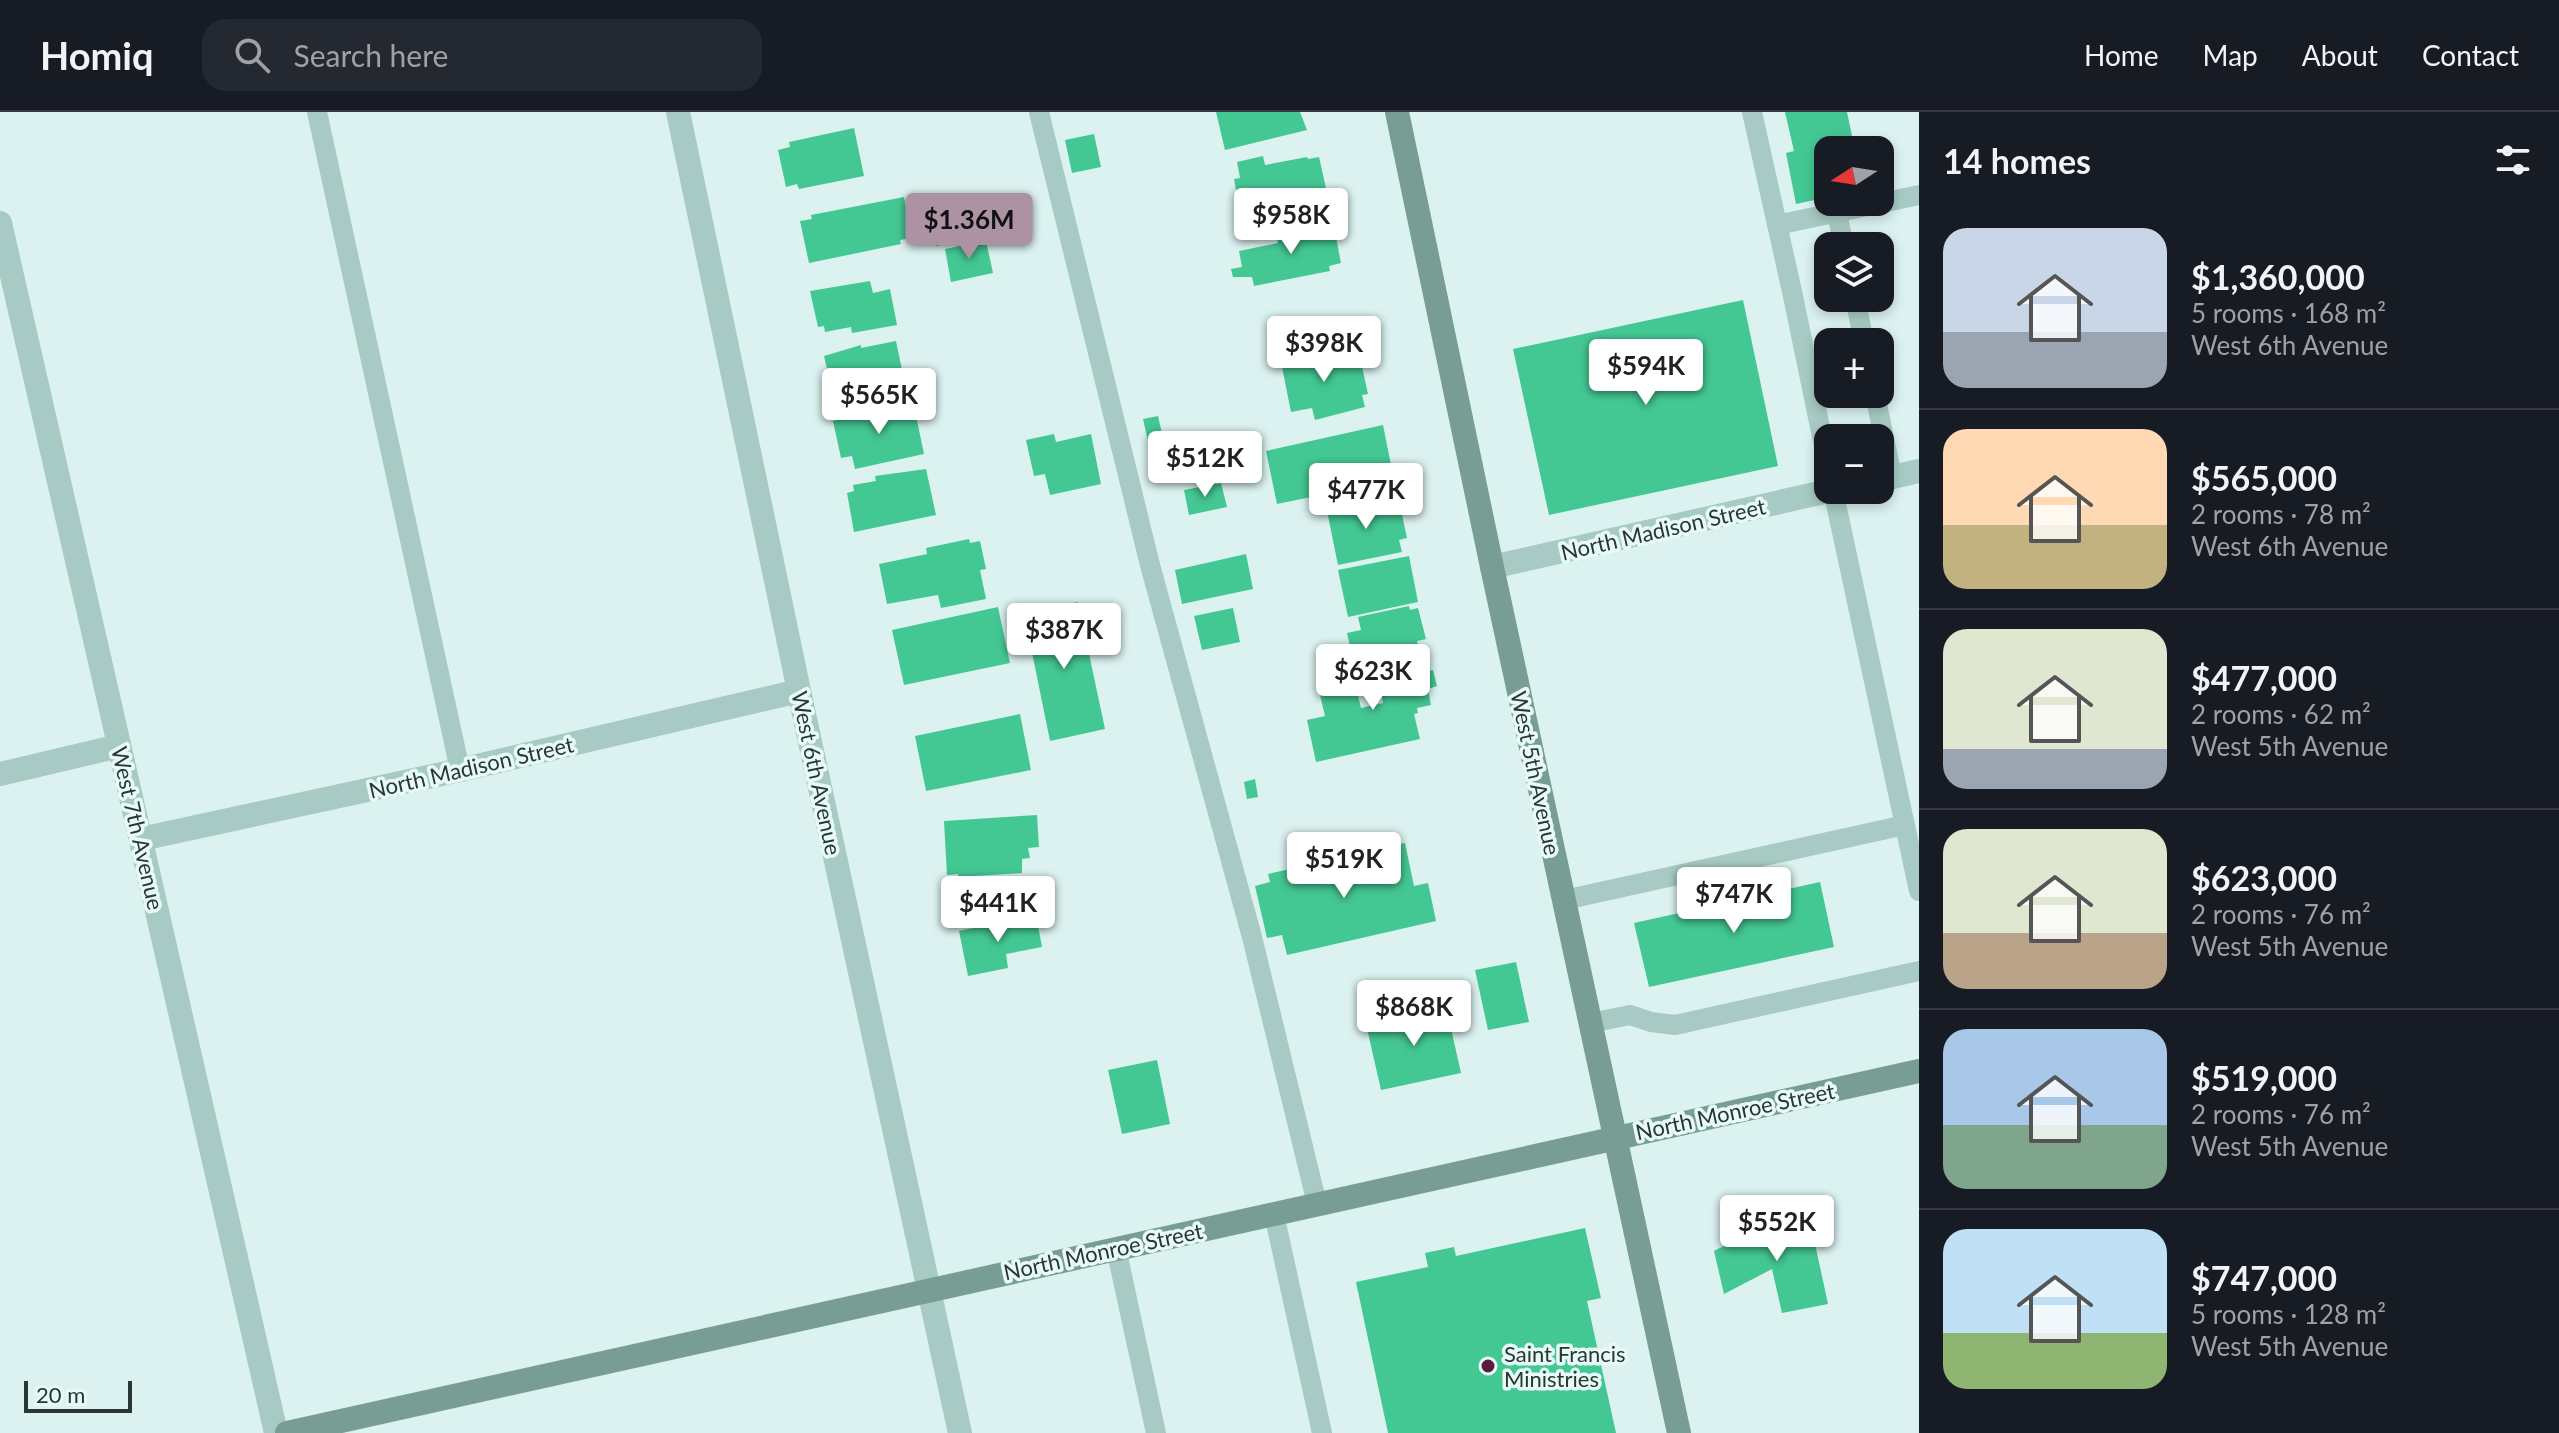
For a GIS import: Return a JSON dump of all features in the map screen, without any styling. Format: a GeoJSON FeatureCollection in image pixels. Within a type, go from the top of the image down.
{"type":"FeatureCollection","features":[{"type":"Feature","properties":{"kind":"street","name":"West 6th Avenue"},"geometry":{"type":"LineString","coordinates":[[678,112],[799,691],[960,1433]]}},
{"type":"Feature","properties":{"kind":"street","name":"West 5th Avenue"},"geometry":{"type":"LineString","coordinates":[[1397,112],[1679,1433]]}},
{"type":"Feature","properties":{"kind":"street","name":"West 7th Avenue"},"geometry":{"type":"LineString","coordinates":[[0,223],[276,1433]]}},
{"type":"Feature","properties":{"kind":"street"},"geometry":{"type":"LineString","coordinates":[[1894,476],[1919,471]]}},
{"type":"Feature","properties":{"kind":"street","name":"North Madison Street"},"geometry":{"type":"LineString","coordinates":[[1492,567],[1814,494]]}},
{"type":"Feature","properties":{"kind":"street","name":"North Madison Street"},"geometry":{"type":"LineString","coordinates":[[141,839],[460,770],[799,691]]}},
{"type":"Feature","properties":{"kind":"street"},"geometry":{"type":"LineString","coordinates":[[0,774],[119,746]]}},
{"type":"Feature","properties":{"kind":"street","name":"North Monroe Street"},"geometry":{"type":"LineString","coordinates":[[287,1433],[1919,1071]]}},
{"type":"Feature","properties":{"kind":"lane"},"geometry":{"type":"LineString","coordinates":[[317,112],[460,770]]}},
{"type":"Feature","properties":{"kind":"lane"},"geometry":{"type":"LineString","coordinates":[[1039,112],[1150,565],[1252,937],[1317,1204]]}},
{"type":"Feature","properties":{"kind":"lane"},"geometry":{"type":"LineString","coordinates":[[1752,112],[1819,424]]}},
{"type":"Feature","properties":{"kind":"lane"},"geometry":{"type":"LineString","coordinates":[[1894,200],[1919,195]]}},
{"type":"Feature","properties":{"kind":"lane"},"geometry":{"type":"LineString","coordinates":[[1777,225],[1822,216]]}},
{"type":"Feature","properties":{"kind":"lane"},"geometry":{"type":"LineString","coordinates":[[1836,504],[1919,891]]}},
{"type":"Feature","properties":{"kind":"lane"},"geometry":{"type":"LineString","coordinates":[[1564,900],[1905,825]]}},
{"type":"Feature","properties":{"kind":"lane"},"geometry":{"type":"LineString","coordinates":[[1590,1023],[1630,1015],[1675,1025],[1919,971]]}},
{"type":"Feature","properties":{"kind":"lane"},"geometry":{"type":"LineString","coordinates":[[1274,1214],[1322,1433]]}},
{"type":"Feature","properties":{"kind":"lane"},"geometry":{"type":"LineString","coordinates":[[1116,1248],[1156,1433]]}},
{"type":"Feature","properties":{"kind":"building"},"geometry":{"type":"Polygon","coordinates":[[[1216,112],[1300,112],[1307,130],[1225,150],[1216,112]]]}},
{"type":"Feature","properties":{"kind":"building"},"geometry":{"type":"Polygon","coordinates":[[[1785,112],[1847,112],[1852,136],[1814,136],[1814,200],[1796,204],[1786,153],[1794,151],[1785,112]]]}},
{"type":"Feature","properties":{"kind":"building"},"geometry":{"type":"Polygon","coordinates":[[[854,128],[864,176],[799,189],[797,184],[786,187],[778,150],[790,147],[789,142],[854,128]]]}},
{"type":"Feature","properties":{"kind":"building"},"geometry":{"type":"Polygon","coordinates":[[[1094,134],[1101,167],[1072,173],[1065,140],[1094,134]]]}},
{"type":"Feature","properties":{"kind":"building"},"geometry":{"type":"Polygon","coordinates":[[[1263,156],[1265,165],[1319,157],[1328,197],[1271,211],[1269,199],[1239,206],[1234,179],[1240,178],[1237,162],[1263,156]]]}},
{"type":"Feature","properties":{"kind":"building"},"geometry":{"type":"Polygon","coordinates":[[[971,194],[979,237],[936,246],[928,202],[971,194]]]}},
{"type":"Feature","properties":{"kind":"building"},"geometry":{"type":"Polygon","coordinates":[[[904,197],[912,238],[900,240],[901,244],[809,263],[800,221],[812,219],[811,215],[904,197]]]}},
{"type":"Feature","properties":{"kind":"building"},"geometry":{"type":"Polygon","coordinates":[[[1322,225],[1323,229],[1334,227],[1341,263],[1329,266],[1330,271],[1254,286],[1252,277],[1233,277],[1231,269],[1242,267],[1239,251],[1278,243],[1276,235],[1322,225]]]}},
{"type":"Feature","properties":{"kind":"building"},"geometry":{"type":"Polygon","coordinates":[[[986,241],[993,273],[951,282],[945,249],[986,241]]]}},
{"type":"Feature","properties":{"kind":"building"},"geometry":{"type":"Polygon","coordinates":[[[870,281],[873,293],[890,289],[897,325],[852,333],[851,327],[825,332],[824,326],[818,327],[810,291],[870,281]]]}},
{"type":"Feature","properties":{"kind":"building"},"geometry":{"type":"Polygon","coordinates":[[[1743,300],[1778,466],[1549,515],[1513,349],[1743,300]]]}},
{"type":"Feature","properties":{"kind":"building"},"geometry":{"type":"Polygon","coordinates":[[[896,341],[906,389],[835,404],[824,356],[861,345],[861,348],[896,341]]]}},
{"type":"Feature","properties":{"kind":"building"},"geometry":{"type":"Polygon","coordinates":[[[1329,350],[1331,360],[1354,356],[1355,363],[1361,362],[1368,394],[1362,395],[1365,407],[1315,420],[1312,408],[1291,412],[1280,357],[1329,350]]]}},
{"type":"Feature","properties":{"kind":"building"},"geometry":{"type":"Polygon","coordinates":[[[888,405],[889,411],[914,406],[924,454],[855,469],[852,456],[841,458],[833,421],[888,405]]]}},
{"type":"Feature","properties":{"kind":"building"},"geometry":{"type":"Polygon","coordinates":[[[1158,416],[1163,438],[1148,441],[1143,419],[1158,416]]]}},
{"type":"Feature","properties":{"kind":"building"},"geometry":{"type":"Polygon","coordinates":[[[1383,425],[1394,480],[1277,504],[1266,451],[1383,425]]]}},
{"type":"Feature","properties":{"kind":"building"},"geometry":{"type":"Polygon","coordinates":[[[1054,434],[1056,442],[1091,434],[1101,484],[1050,495],[1045,474],[1034,476],[1026,440],[1054,434]]]}},
{"type":"Feature","properties":{"kind":"building"},"geometry":{"type":"Polygon","coordinates":[[[926,469],[936,515],[854,532],[847,493],[854,491],[853,485],[876,481],[875,476],[926,469]]]}},
{"type":"Feature","properties":{"kind":"building"},"geometry":{"type":"Polygon","coordinates":[[[1221,483],[1227,507],[1189,515],[1184,490],[1221,483]]]}},
{"type":"Feature","properties":{"kind":"building"},"geometry":{"type":"Polygon","coordinates":[[[1390,498],[1392,512],[1401,510],[1407,538],[1399,540],[1402,552],[1338,565],[1327,511],[1390,498]]]}},
{"type":"Feature","properties":{"kind":"building"},"geometry":{"type":"Polygon","coordinates":[[[969,539],[970,543],[980,541],[986,569],[980,570],[986,599],[941,608],[938,595],[887,604],[879,564],[927,554],[926,548],[969,539]]]}},
{"type":"Feature","properties":{"kind":"building"},"geometry":{"type":"Polygon","coordinates":[[[1246,554],[1253,589],[1182,604],[1175,570],[1246,554]]]}},
{"type":"Feature","properties":{"kind":"building"},"geometry":{"type":"Polygon","coordinates":[[[1409,556],[1418,602],[1348,617],[1338,570],[1409,556]]]}},
{"type":"Feature","properties":{"kind":"building"},"geometry":{"type":"Polygon","coordinates":[[[1078,602],[1105,729],[1050,741],[1024,613],[1078,602]]]}},
{"type":"Feature","properties":{"kind":"building"},"geometry":{"type":"Polygon","coordinates":[[[1409,606],[1410,610],[1418,608],[1426,639],[1417,641],[1420,652],[1370,663],[1369,658],[1353,661],[1347,633],[1361,630],[1358,617],[1409,606]]]}},
{"type":"Feature","properties":{"kind":"building"},"geometry":{"type":"Polygon","coordinates":[[[998,607],[1010,663],[904,685],[892,630],[998,607]]]}},
{"type":"Feature","properties":{"kind":"building"},"geometry":{"type":"Polygon","coordinates":[[[1233,608],[1240,642],[1202,650],[1194,616],[1233,608]]]}},
{"type":"Feature","properties":{"kind":"building"},"geometry":{"type":"Polygon","coordinates":[[[1421,657],[1425,672],[1433,670],[1437,686],[1428,689],[1431,705],[1417,708],[1418,713],[1414,714],[1420,739],[1316,762],[1307,720],[1325,716],[1320,695],[1356,687],[1361,708],[1383,703],[1381,691],[1370,694],[1365,672],[1421,657]]]}},
{"type":"Feature","properties":{"kind":"building"},"geometry":{"type":"Polygon","coordinates":[[[1020,714],[1031,770],[926,791],[915,736],[1020,714]]]}},
{"type":"Feature","properties":{"kind":"building"},"geometry":{"type":"Polygon","coordinates":[[[1255,779],[1258,797],[1247,799],[1244,782],[1255,779]]]}},
{"type":"Feature","properties":{"kind":"building"},"geometry":{"type":"Polygon","coordinates":[[[1037,815],[1039,847],[1028,848],[1030,858],[1022,859],[1022,873],[947,875],[944,821],[1037,815]]]}},
{"type":"Feature","properties":{"kind":"building"},"geometry":{"type":"Polygon","coordinates":[[[1405,843],[1414,886],[1428,883],[1436,921],[1287,955],[1282,935],[1267,938],[1255,886],[1270,882],[1268,874],[1405,843]]]}},
{"type":"Feature","properties":{"kind":"building"},"geometry":{"type":"Polygon","coordinates":[[[1820,882],[1834,947],[1649,987],[1634,923],[1820,882]]]}},
{"type":"Feature","properties":{"kind":"building"},"geometry":{"type":"Polygon","coordinates":[[[1036,915],[1042,947],[1006,954],[1008,968],[968,976],[959,931],[1036,915]]]}},
{"type":"Feature","properties":{"kind":"building"},"geometry":{"type":"Polygon","coordinates":[[[1516,962],[1529,1022],[1488,1030],[1475,970],[1516,962]]]}},
{"type":"Feature","properties":{"kind":"building"},"geometry":{"type":"Polygon","coordinates":[[[1446,1006],[1461,1073],[1381,1090],[1366,1024],[1446,1006]]]}},
{"type":"Feature","properties":{"kind":"building"},"geometry":{"type":"Polygon","coordinates":[[[1157,1060],[1170,1124],[1122,1134],[1108,1070],[1157,1060]]]}},
{"type":"Feature","properties":{"kind":"building"},"geometry":{"type":"Polygon","coordinates":[[[1809,1216],[1828,1304],[1782,1313],[1772,1269],[1724,1294],[1714,1251],[1762,1227],[1809,1216]]]}},
{"type":"Feature","properties":{"kind":"building"},"geometry":{"type":"Polygon","coordinates":[[[1585,1228],[1601,1298],[1587,1301],[1616,1433],[1388,1433],[1356,1282],[1428,1267],[1425,1253],[1454,1247],[1456,1256],[1585,1228]]]}},
{"type":"Feature","properties":{"kind":"place","name":"Saint Francis Ministries"},"geometry":{"type":"Point","coordinates":[1488,1366]}}]}
